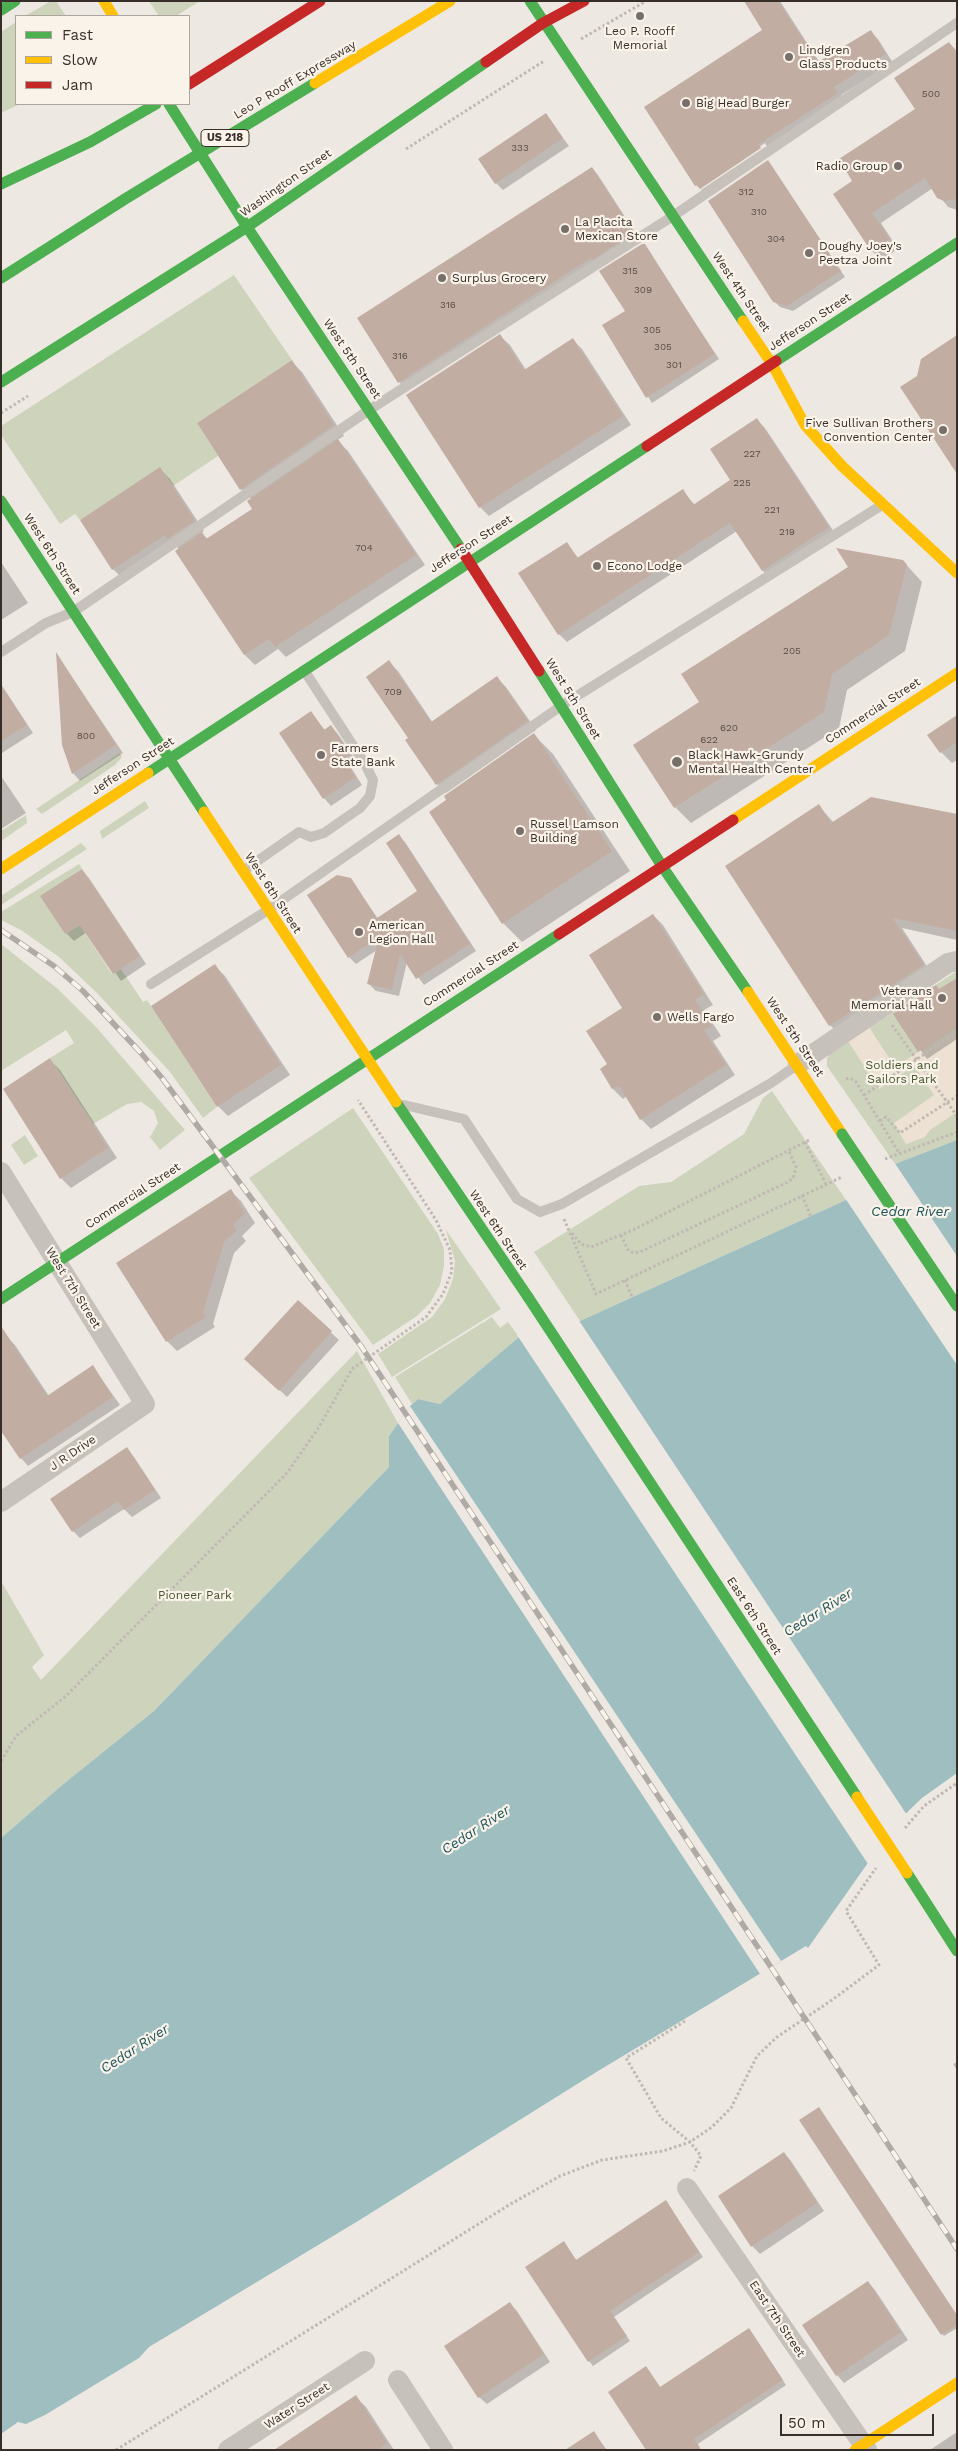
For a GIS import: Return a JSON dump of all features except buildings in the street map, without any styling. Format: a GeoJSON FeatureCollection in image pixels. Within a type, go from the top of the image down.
{"type":"FeatureCollection","features":[{"type":"Feature","properties":{"kind":"main road"},"geometry":{"type":"LineString","coordinates":[[1,10],[15,1]]}},
{"type":"Feature","properties":{"kind":"main road"},"geometry":{"type":"LineString","coordinates":[[104,1],[112,15]]}},
{"type":"Feature","properties":{"kind":"main road"},"geometry":{"type":"LineString","coordinates":[[190,83],[320,1]]}},
{"type":"Feature","properties":{"kind":"main road","name":"Leo P Rooff Expressway"},"geometry":{"type":"LineString","coordinates":[[1,278],[133,194],[450,1]]}},
{"type":"Feature","properties":{"kind":"main road","name":"West 4th Street"},"geometry":{"type":"LineString","coordinates":[[530,1],[772,364],[805,425],[842,466],[882,505],[957,573]]}},
{"type":"Feature","properties":{"kind":"main road","name":"Washington Street"},"geometry":{"type":"LineString","coordinates":[[1,382],[247,227],[544,23],[584,1]]}},
{"type":"Feature","properties":{"kind":"main road"},"geometry":{"type":"LineString","coordinates":[[1,184],[90,142],[154,105]]}},
{"type":"Feature","properties":{"kind":"main road","name":"West 5th Street"},"geometry":{"type":"LineString","coordinates":[[170,105],[247,227],[470,562],[662,866],[798,1064],[842,1134],[957,1306]]}},
{"type":"Feature","properties":{"kind":"main road","name":"Jefferson Street"},"geometry":{"type":"LineString","coordinates":[[1,869],[957,243]]}},
{"type":"Feature","properties":{"kind":"main road","name":"West 6th Street"},"geometry":{"type":"LineString","coordinates":[[1,501],[395,1104],[528,1297]]}},
{"type":"Feature","properties":{"kind":"main road","name":"Commercial Street"},"geometry":{"type":"LineString","coordinates":[[1,1299],[957,673]]}},
{"type":"Feature","properties":{"kind":"main road","name":"East 6th Street"},"geometry":{"type":"LineString","coordinates":[[528,1297],[957,1952]]}},
{"type":"Feature","properties":{"kind":"main road"},"geometry":{"type":"LineString","coordinates":[[862,2448],[957,2383]]}},
{"type":"Feature","properties":{"kind":"street"},"geometry":{"type":"LineString","coordinates":[[798,1064],[948,963],[957,961]]}},
{"type":"Feature","properties":{"kind":"street","name":"West 7th Street"},"geometry":{"type":"LineString","coordinates":[[1,1172],[145,1404]]}},
{"type":"Feature","properties":{"kind":"street","name":"J R Drive"},"geometry":{"type":"LineString","coordinates":[[1,1502],[145,1404]]}},
{"type":"Feature","properties":{"kind":"street","name":"East 7th Street"},"geometry":{"type":"LineString","coordinates":[[687,2188],[862,2448]]}},
{"type":"Feature","properties":{"kind":"street","name":"Water Street"},"geometry":{"type":"LineString","coordinates":[[228,2450],[365,2361]]}},
{"type":"Feature","properties":{"kind":"street"},"geometry":{"type":"LineString","coordinates":[[398,2380],[443,2450]]}},
{"type":"Feature","properties":{"kind":"lane"},"geometry":{"type":"LineString","coordinates":[[1,652],[46,623],[73,612],[369,410],[673,216],[957,23]]}},
{"type":"Feature","properties":{"kind":"lane"},"geometry":{"type":"LineString","coordinates":[[151,984],[268,910],[561,706],[882,505]]}},
{"type":"Feature","properties":{"kind":"lane"},"geometry":{"type":"LineString","coordinates":[[242,872],[299,832],[311,837],[324,834],[360,808],[370,796],[373,780],[365,764],[304,670]]}},
{"type":"Feature","properties":{"kind":"lane"},"geometry":{"type":"LineString","coordinates":[[395,1104],[464,1119],[517,1199],[540,1212],[558,1206],[772,1083],[798,1064]]}},
{"type":"Feature","properties":{"kind":"path"},"geometry":{"type":"LineString","coordinates":[[888,1019],[957,1116]]}},
{"type":"Feature","properties":{"kind":"path"},"geometry":{"type":"LineString","coordinates":[[864,1095],[957,1032]]}},
{"type":"Feature","properties":{"kind":"path"},"geometry":{"type":"LineString","coordinates":[[846,1079],[850,1078],[856,1082],[899,1153]]}},
{"type":"Feature","properties":{"kind":"path"},"geometry":{"type":"LineString","coordinates":[[880,1121],[886,1117],[900,1134],[957,1096]]}},
{"type":"Feature","properties":{"kind":"path"},"geometry":{"type":"LineString","coordinates":[[1,1761],[16,1736],[66,1696],[287,1473],[319,1427],[352,1369],[426,1316],[444,1294],[452,1271],[450,1250],[436,1220],[358,1100]]}},
{"type":"Feature","properties":{"kind":"path"},"geometry":{"type":"LineString","coordinates":[[881,1161],[957,1132]]}},
{"type":"Feature","properties":{"kind":"path"},"geometry":{"type":"LineString","coordinates":[[570,1231],[581,1244],[591,1247],[620,1235],[811,1139]]}},
{"type":"Feature","properties":{"kind":"path"},"geometry":{"type":"LineString","coordinates":[[805,1142],[826,1184]]}},
{"type":"Feature","properties":{"kind":"path"},"geometry":{"type":"LineString","coordinates":[[620,1235],[628,1250],[634,1253],[640,1252],[788,1182],[793,1178],[796,1167],[788,1150]]}},
{"type":"Feature","properties":{"kind":"path"},"geometry":{"type":"LineString","coordinates":[[558,1206],[596,1294],[802,1195],[844,1177]]}},
{"type":"Feature","properties":{"kind":"path"},"geometry":{"type":"LineString","coordinates":[[802,1195],[811,1216]]}},
{"type":"Feature","properties":{"kind":"path"},"geometry":{"type":"LineString","coordinates":[[625,1280],[632,1297]]}},
{"type":"Feature","properties":{"kind":"path"},"geometry":{"type":"LineString","coordinates":[[899,1835],[924,1806],[957,1783]]}},
{"type":"Feature","properties":{"kind":"path"},"geometry":{"type":"LineString","coordinates":[[116,2450],[509,2205],[560,2176],[602,2160],[663,2151],[690,2142],[712,2127],[731,2108],[758,2056],[777,2037],[879,1965],[846,1911],[878,1866]]}},
{"type":"Feature","properties":{"kind":"path"},"geometry":{"type":"LineString","coordinates":[[685,2021],[626,2058],[661,2118],[690,2142],[701,2156],[687,2188]]}},
{"type":"Feature","properties":{"kind":"green space"},"geometry":{"type":"Polygon","coordinates":[[[51,1],[56,1],[65,15],[27,15],[51,1]]]}},
{"type":"Feature","properties":{"kind":"green space"},"geometry":{"type":"Polygon","coordinates":[[[149,1],[200,1],[178,15],[158,15],[149,1]]]}},
{"type":"Feature","properties":{"kind":"green space"},"geometry":{"type":"Polygon","coordinates":[[[15,23],[15,105],[18,105],[1,113],[1,32],[15,23]]]}},
{"type":"Feature","properties":{"kind":"green space"},"geometry":{"type":"Polygon","coordinates":[[[234,275],[292,360],[197,423],[218,456],[173,486],[160,468],[80,520],[75,514],[60,524],[1,435],[1,426],[234,275]]]}},
{"type":"Feature","properties":{"kind":"green space"},"geometry":{"type":"Polygon","coordinates":[[[120,753],[122,757],[115,765],[42,814],[36,809],[120,753]]]}},
{"type":"Feature","properties":{"kind":"green space"},"geometry":{"type":"Polygon","coordinates":[[[145,801],[149,808],[102,839],[100,831],[145,801]]]}},
{"type":"Feature","properties":{"kind":"green space"},"geometry":{"type":"Polygon","coordinates":[[[26,815],[27,823],[1,841],[1,831],[26,815]]]}},
{"type":"Feature","properties":{"kind":"green space"},"geometry":{"type":"Polygon","coordinates":[[[81,843],[87,849],[1,905],[1,896],[81,843]]]}},
{"type":"Feature","properties":{"kind":"green space"},"geometry":{"type":"Polygon","coordinates":[[[79,864],[82,869],[41,896],[65,934],[80,925],[112,974],[121,969],[143,1002],[147,1000],[217,1107],[203,1118],[170,1072],[97,993],[59,957],[21,930],[1,920],[1,912],[79,864]]]}},
{"type":"Feature","properties":{"kind":"green space"},"geometry":{"type":"Polygon","coordinates":[[[1,944],[58,989],[97,1028],[185,1130],[160,1150],[150,1137],[158,1123],[154,1111],[141,1102],[127,1104],[93,1124],[50,1058],[74,1043],[66,1030],[1,1071],[1,944]]]}},
{"type":"Feature","properties":{"kind":"green space","name":"Soldiers and Sailors Park"},"geometry":{"type":"Polygon","coordinates":[[[957,971],[957,1140],[895,1164],[827,1066],[827,1058],[832,1051],[957,971]]]}},
{"type":"Feature","properties":{"kind":"green space"},"geometry":{"type":"Polygon","coordinates":[[[772,1091],[846,1200],[580,1321],[534,1252],[639,1186],[671,1182],[744,1134],[763,1098],[772,1091]]]}},
{"type":"Feature","properties":{"kind":"green space"},"geometry":{"type":"Polygon","coordinates":[[[353,1108],[438,1234],[444,1249],[444,1266],[440,1285],[430,1303],[417,1316],[373,1345],[249,1178],[353,1108]]]}},
{"type":"Feature","properties":{"kind":"green space"},"geometry":{"type":"Polygon","coordinates":[[[25,1135],[38,1156],[24,1165],[11,1145],[25,1135]]]}},
{"type":"Feature","properties":{"kind":"green space"},"geometry":{"type":"Polygon","coordinates":[[[446,1230],[501,1309],[392,1377],[378,1354],[432,1317],[445,1299],[453,1279],[455,1261],[446,1230]]]}},
{"type":"Feature","properties":{"kind":"green space"},"geometry":{"type":"Polygon","coordinates":[[[492,1317],[500,1328],[508,1322],[519,1337],[440,1404],[418,1399],[412,1404],[395,1377],[492,1317]]]}},
{"type":"Feature","properties":{"kind":"green space","name":"Pioneer Park"},"geometry":{"type":"Polygon","coordinates":[[[357,1351],[398,1423],[389,1436],[389,1467],[154,1711],[61,1786],[1,1838],[1,1581],[44,1655],[32,1667],[41,1680],[357,1351]]]}},
{"type":"Feature","properties":{"kind":"shaded area"},"geometry":{"type":"Polygon","coordinates":[[[869,1027],[895,1067],[957,1027],[957,1112],[930,1130],[925,1137],[906,1144],[894,1123],[934,1095],[914,1066],[879,1089],[848,1041],[869,1027]]]}},
{"type":"Feature","properties":{"kind":"water"},"geometry":{"type":"Polygon","coordinates":[[[957,1140],[957,1773],[922,1798],[896,1823],[808,1948],[806,1946],[598,2071],[358,2221],[149,2347],[139,2358],[45,2415],[26,2424],[18,2422],[1,2434],[1,1838],[61,1786],[154,1711],[389,1467],[389,1436],[410,1406],[418,1399],[440,1404],[519,1337],[580,1321],[846,1200],[895,1164],[957,1140]]]}},
{"type":"Feature","properties":{"kind":"pier","name":"Cedar River"},"geometry":{"type":"Polygon","coordinates":[[[894,1162],[957,1256],[957,1365],[845,1198],[894,1162]]]}},
{"type":"Feature","properties":{"kind":"pier"},"geometry":{"type":"Polygon","coordinates":[[[578,1319],[907,1815],[868,1864],[517,1335],[578,1319]]]}},
{"type":"Feature","properties":{"kind":"pier"},"geometry":{"type":"Polygon","coordinates":[[[410,1406],[781,1961],[760,1974],[398,1423],[410,1406]]]}},
{"type":"Feature","properties":{"kind":"railway"},"geometry":{"type":"LineString","coordinates":[[1,930],[54,966],[83,991],[141,1053],[162,1078],[361,1346],[957,2249]]}},
{"type":"Feature","properties":{"kind":"traffic: fast"},"geometry":{"type":"LineString","coordinates":[[1,10],[15,1]]}},
{"type":"Feature","properties":{"kind":"traffic: fast"},"geometry":{"type":"LineString","coordinates":[[530,1],[743,321]]}},
{"type":"Feature","properties":{"kind":"traffic: fast"},"geometry":{"type":"LineString","coordinates":[[1,382],[247,227],[486,62]]}},
{"type":"Feature","properties":{"kind":"traffic: fast"},"geometry":{"type":"LineString","coordinates":[[1,278],[125,199],[315,83]]}},
{"type":"Feature","properties":{"kind":"traffic: fast"},"geometry":{"type":"LineString","coordinates":[[1,184],[90,142],[154,105]]}},
{"type":"Feature","properties":{"kind":"traffic: fast"},"geometry":{"type":"LineString","coordinates":[[170,105],[247,227],[461,549]]}},
{"type":"Feature","properties":{"kind":"traffic: fast"},"geometry":{"type":"LineString","coordinates":[[776,361],[957,243]]}},
{"type":"Feature","properties":{"kind":"traffic: fast"},"geometry":{"type":"LineString","coordinates":[[148,773],[647,446]]}},
{"type":"Feature","properties":{"kind":"traffic: fast"},"geometry":{"type":"LineString","coordinates":[[1,501],[204,812]]}},
{"type":"Feature","properties":{"kind":"traffic: fast"},"geometry":{"type":"LineString","coordinates":[[539,671],[662,866],[748,992]]}},
{"type":"Feature","properties":{"kind":"traffic: fast"},"geometry":{"type":"LineString","coordinates":[[1,1299],[559,934]]}},
{"type":"Feature","properties":{"kind":"traffic: fast"},"geometry":{"type":"LineString","coordinates":[[396,1102],[528,1297]]}},
{"type":"Feature","properties":{"kind":"traffic: fast"},"geometry":{"type":"LineString","coordinates":[[842,1134],[957,1306]]}},
{"type":"Feature","properties":{"kind":"traffic: fast"},"geometry":{"type":"LineString","coordinates":[[528,1297],[857,1797]]}},
{"type":"Feature","properties":{"kind":"traffic: fast"},"geometry":{"type":"LineString","coordinates":[[907,1873],[957,1951]]}},
{"type":"Feature","properties":{"kind":"traffic: slow"},"geometry":{"type":"LineString","coordinates":[[104,1],[112,15]]}},
{"type":"Feature","properties":{"kind":"traffic: slow"},"geometry":{"type":"LineString","coordinates":[[315,83],[450,1]]}},
{"type":"Feature","properties":{"kind":"traffic: slow"},"geometry":{"type":"LineString","coordinates":[[743,321],[772,364],[805,425],[842,466],[957,573]]}},
{"type":"Feature","properties":{"kind":"traffic: slow"},"geometry":{"type":"LineString","coordinates":[[733,820],[957,673]]}},
{"type":"Feature","properties":{"kind":"traffic: slow"},"geometry":{"type":"LineString","coordinates":[[1,869],[148,773]]}},
{"type":"Feature","properties":{"kind":"traffic: slow"},"geometry":{"type":"LineString","coordinates":[[204,812],[396,1102]]}},
{"type":"Feature","properties":{"kind":"traffic: slow"},"geometry":{"type":"LineString","coordinates":[[748,992],[842,1134]]}},
{"type":"Feature","properties":{"kind":"traffic: slow"},"geometry":{"type":"LineString","coordinates":[[857,1797],[907,1873]]}},
{"type":"Feature","properties":{"kind":"traffic: slow"},"geometry":{"type":"LineString","coordinates":[[855,2450],[957,2383]]}},
{"type":"Feature","properties":{"kind":"traffic: jam"},"geometry":{"type":"LineString","coordinates":[[190,83],[320,1]]}},
{"type":"Feature","properties":{"kind":"traffic: jam"},"geometry":{"type":"LineString","coordinates":[[486,62],[543,23],[584,1]]}},
{"type":"Feature","properties":{"kind":"traffic: jam"},"geometry":{"type":"LineString","coordinates":[[647,446],[776,361]]}},
{"type":"Feature","properties":{"kind":"traffic: jam"},"geometry":{"type":"LineString","coordinates":[[461,549],[539,671]]}},
{"type":"Feature","properties":{"kind":"traffic: jam"},"geometry":{"type":"LineString","coordinates":[[559,934],[733,820]]}},
{"type":"Feature","properties":{"kind":"place","name":"Leo P. Rooff Memorial"},"geometry":{"type":"Point","coordinates":[640,16]}},
{"type":"Feature","properties":{"kind":"place","name":"Lindgren Glass Products"},"geometry":{"type":"Point","coordinates":[789,57]}},
{"type":"Feature","properties":{"kind":"place","name":"Big Head Burger"},"geometry":{"type":"Point","coordinates":[686,103]}},
{"type":"Feature","properties":{"kind":"place","name":"Radio Group"},"geometry":{"type":"Point","coordinates":[898,166]}},
{"type":"Feature","properties":{"kind":"place","name":"La Placita Mexican Store"},"geometry":{"type":"Point","coordinates":[565,229]}},
{"type":"Feature","properties":{"kind":"place","name":"Doughy Joey's Peetza Joint"},"geometry":{"type":"Point","coordinates":[809,253]}},
{"type":"Feature","properties":{"kind":"place","name":"Surplus Grocery"},"geometry":{"type":"Point","coordinates":[442,278]}},
{"type":"Feature","properties":{"kind":"place","name":"Five Sullivan Brothers Convention Center"},"geometry":{"type":"Point","coordinates":[943,430]}},
{"type":"Feature","properties":{"kind":"place","name":"Econo Lodge"},"geometry":{"type":"Point","coordinates":[597,566]}},
{"type":"Feature","properties":{"kind":"place","name":"Farmers State Bank"},"geometry":{"type":"Point","coordinates":[321,755]}},
{"type":"Feature","properties":{"kind":"place","name":"Black Hawk-Grundy Mental Health Center"},"geometry":{"type":"Point","coordinates":[677,762]}},
{"type":"Feature","properties":{"kind":"place","name":"Russel Lamson Building"},"geometry":{"type":"Point","coordinates":[520,831]}},
{"type":"Feature","properties":{"kind":"place","name":"American Legion Hall"},"geometry":{"type":"Point","coordinates":[359,932]}},
{"type":"Feature","properties":{"kind":"place","name":"Veterans Memorial Hall"},"geometry":{"type":"Point","coordinates":[942,998]}},
{"type":"Feature","properties":{"kind":"place","name":"Wells Fargo"},"geometry":{"type":"Point","coordinates":[657,1017]}}]}
